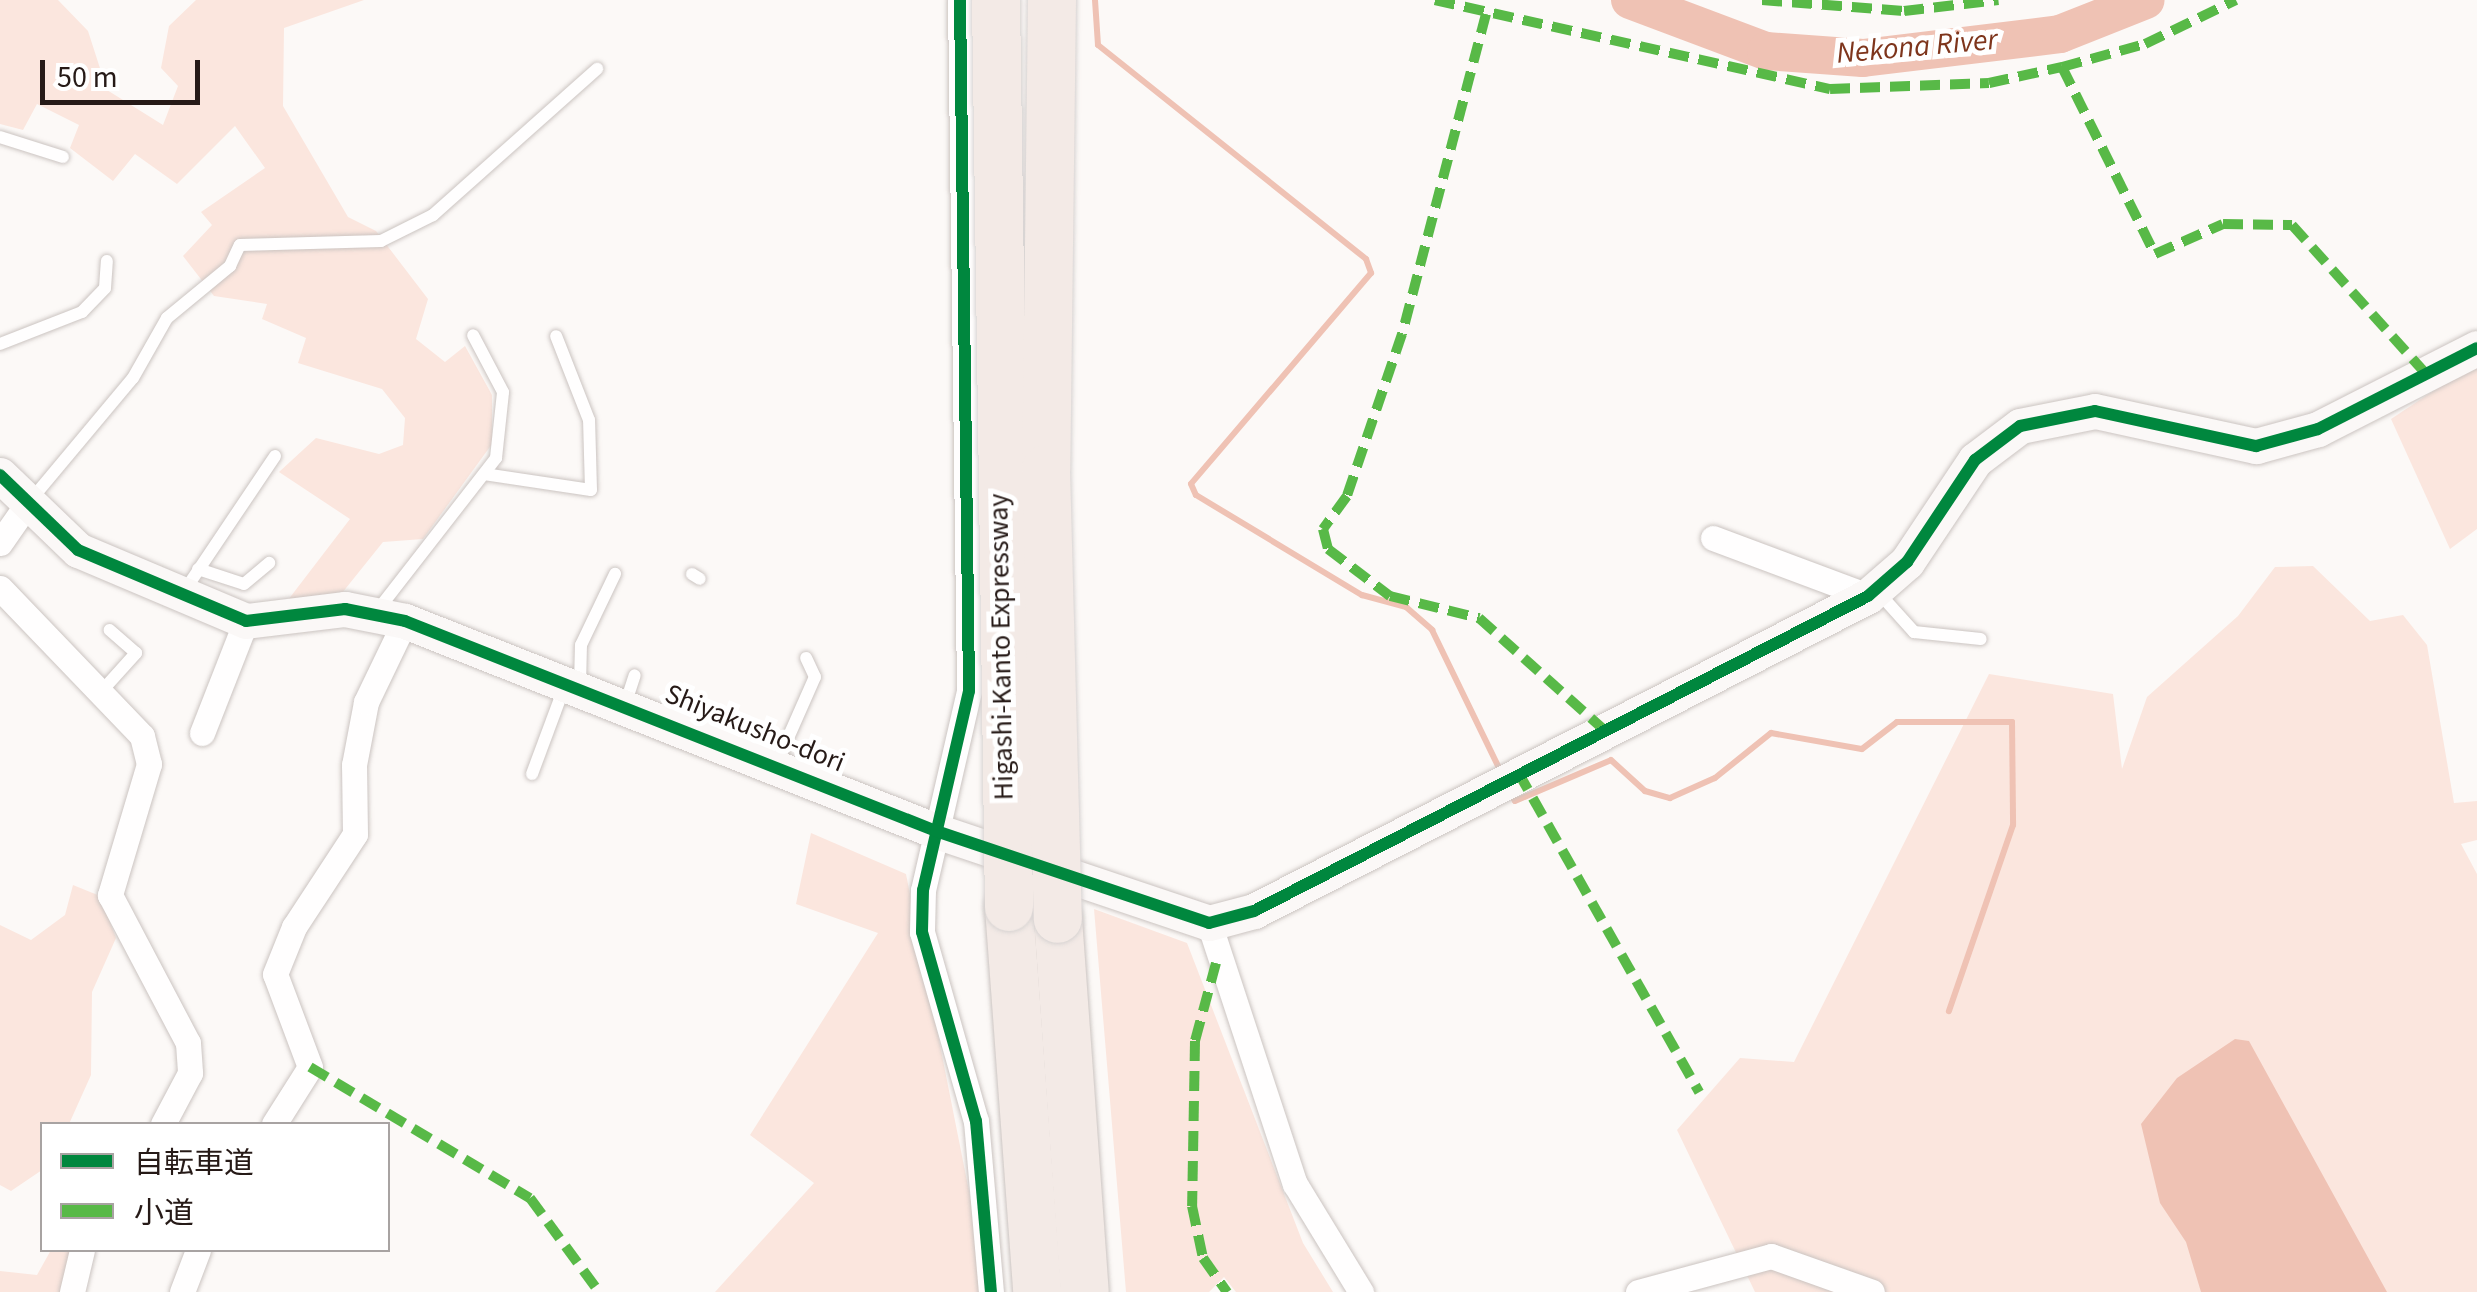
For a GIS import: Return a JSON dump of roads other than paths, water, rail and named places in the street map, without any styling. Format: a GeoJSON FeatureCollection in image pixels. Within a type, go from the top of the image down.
{"type":"FeatureCollection","features":[{"type":"Feature","properties":{"kind":"highway","name":"Higashi-Kanto Expressway"},"geometry":{"type":"LineString","coordinates":[[996,0],[1009,907],[1037,1292]]}},
{"type":"Feature","properties":{"kind":"highway","name":"Higashi-Kanto Expressway"},"geometry":{"type":"LineString","coordinates":[[1052,0],[1046,469],[1058,919],[1085,1292]]}},
{"type":"Feature","properties":{"kind":"street"},"geometry":{"type":"LineString","coordinates":[[960,0],[969,691],[936,831],[922,932],[976,1121],[991,1292]]}},
{"type":"Feature","properties":{"kind":"street"},"geometry":{"type":"LineString","coordinates":[[1362,1292],[1294,1184],[1209,923],[1254,911],[1872,593],[1906,562],[1974,460],[2046,414],[2095,412],[2256,446],[2318,428],[2477,348]]}},
{"type":"Feature","properties":{"kind":"street","name":"Shiyakusho-dori"},"geometry":{"type":"LineString","coordinates":[[0,476],[26,507],[78,550],[190,582],[246,620],[390,617],[573,683],[631,689],[776,764],[936,831],[1209,923]]}},
{"type":"Feature","properties":{"kind":"street"},"geometry":{"type":"LineString","coordinates":[[0,543],[26,507]]}},
{"type":"Feature","properties":{"kind":"street"},"geometry":{"type":"LineString","coordinates":[[1713,538],[1872,593]]}},
{"type":"Feature","properties":{"kind":"street"},"geometry":{"type":"LineString","coordinates":[[0,588],[142,736],[149,764],[110,895],[188,1042],[190,1072],[164,1122]]}},
{"type":"Feature","properties":{"kind":"street"},"geometry":{"type":"LineString","coordinates":[[275,1122],[310,1066],[275,974],[294,927],[355,834],[354,764],[366,702],[390,617]]}},
{"type":"Feature","properties":{"kind":"street"},"geometry":{"type":"LineString","coordinates":[[202,733],[246,620]]}},
{"type":"Feature","properties":{"kind":"street"},"geometry":{"type":"LineString","coordinates":[[72,1292],[82,1252]]}},
{"type":"Feature","properties":{"kind":"street"},"geometry":{"type":"LineString","coordinates":[[182,1292],[197,1252]]}},
{"type":"Feature","properties":{"kind":"street"},"geometry":{"type":"LineString","coordinates":[[1638,1292],[1772,1256],[1872,1292]]}},
{"type":"Feature","properties":{"kind":"lane"},"geometry":{"type":"LineString","coordinates":[[26,507],[133,378],[167,318],[230,266],[240,245],[363,249],[382,241],[432,215],[597,69]]}},
{"type":"Feature","properties":{"kind":"lane"},"geometry":{"type":"LineString","coordinates":[[0,137],[64,156]]}},
{"type":"Feature","properties":{"kind":"lane"},"geometry":{"type":"LineString","coordinates":[[0,344],[82,312],[105,288],[107,261]]}},
{"type":"Feature","properties":{"kind":"lane"},"geometry":{"type":"LineString","coordinates":[[390,617],[484,474],[503,434],[503,392],[473,335]]}},
{"type":"Feature","properties":{"kind":"lane"},"geometry":{"type":"LineString","coordinates":[[484,474],[591,490],[588,420],[556,336]]}},
{"type":"Feature","properties":{"kind":"lane"},"geometry":{"type":"LineString","coordinates":[[190,582],[275,456]]}},
{"type":"Feature","properties":{"kind":"lane"},"geometry":{"type":"LineString","coordinates":[[190,582],[244,584],[268,563]]}},
{"type":"Feature","properties":{"kind":"lane"},"geometry":{"type":"LineString","coordinates":[[532,774],[573,683],[581,645],[616,574]]}},
{"type":"Feature","properties":{"kind":"lane"},"geometry":{"type":"LineString","coordinates":[[1872,593],[1914,632],[1982,640]]}},
{"type":"Feature","properties":{"kind":"lane"},"geometry":{"type":"LineString","coordinates":[[100,692],[136,653],[110,630]]}},
{"type":"Feature","properties":{"kind":"lane"},"geometry":{"type":"LineString","coordinates":[[776,764],[816,678],[806,658]]}},
{"type":"Feature","properties":{"kind":"waterway"},"geometry":{"type":"LineString","coordinates":[[1095,0],[1098,45],[1366,259],[1371,273],[1191,484],[1196,495],[1362,595],[1406,607],[1432,630],[1501,772]]}},
{"type":"Feature","properties":{"kind":"waterway","name":"Nekona River"},"geometry":{"type":"LineString","coordinates":[[1630,0],[1766,51],[1863,58],[2060,34],[2146,0]]}},
{"type":"Feature","properties":{"kind":"waterway"},"geometry":{"type":"LineString","coordinates":[[1510,793],[1515,801],[1611,760],[1645,791],[1670,798],[1715,778],[1771,733],[1862,749],[1897,722],[2012,722],[2013,825],[1949,1011]]}}]}
